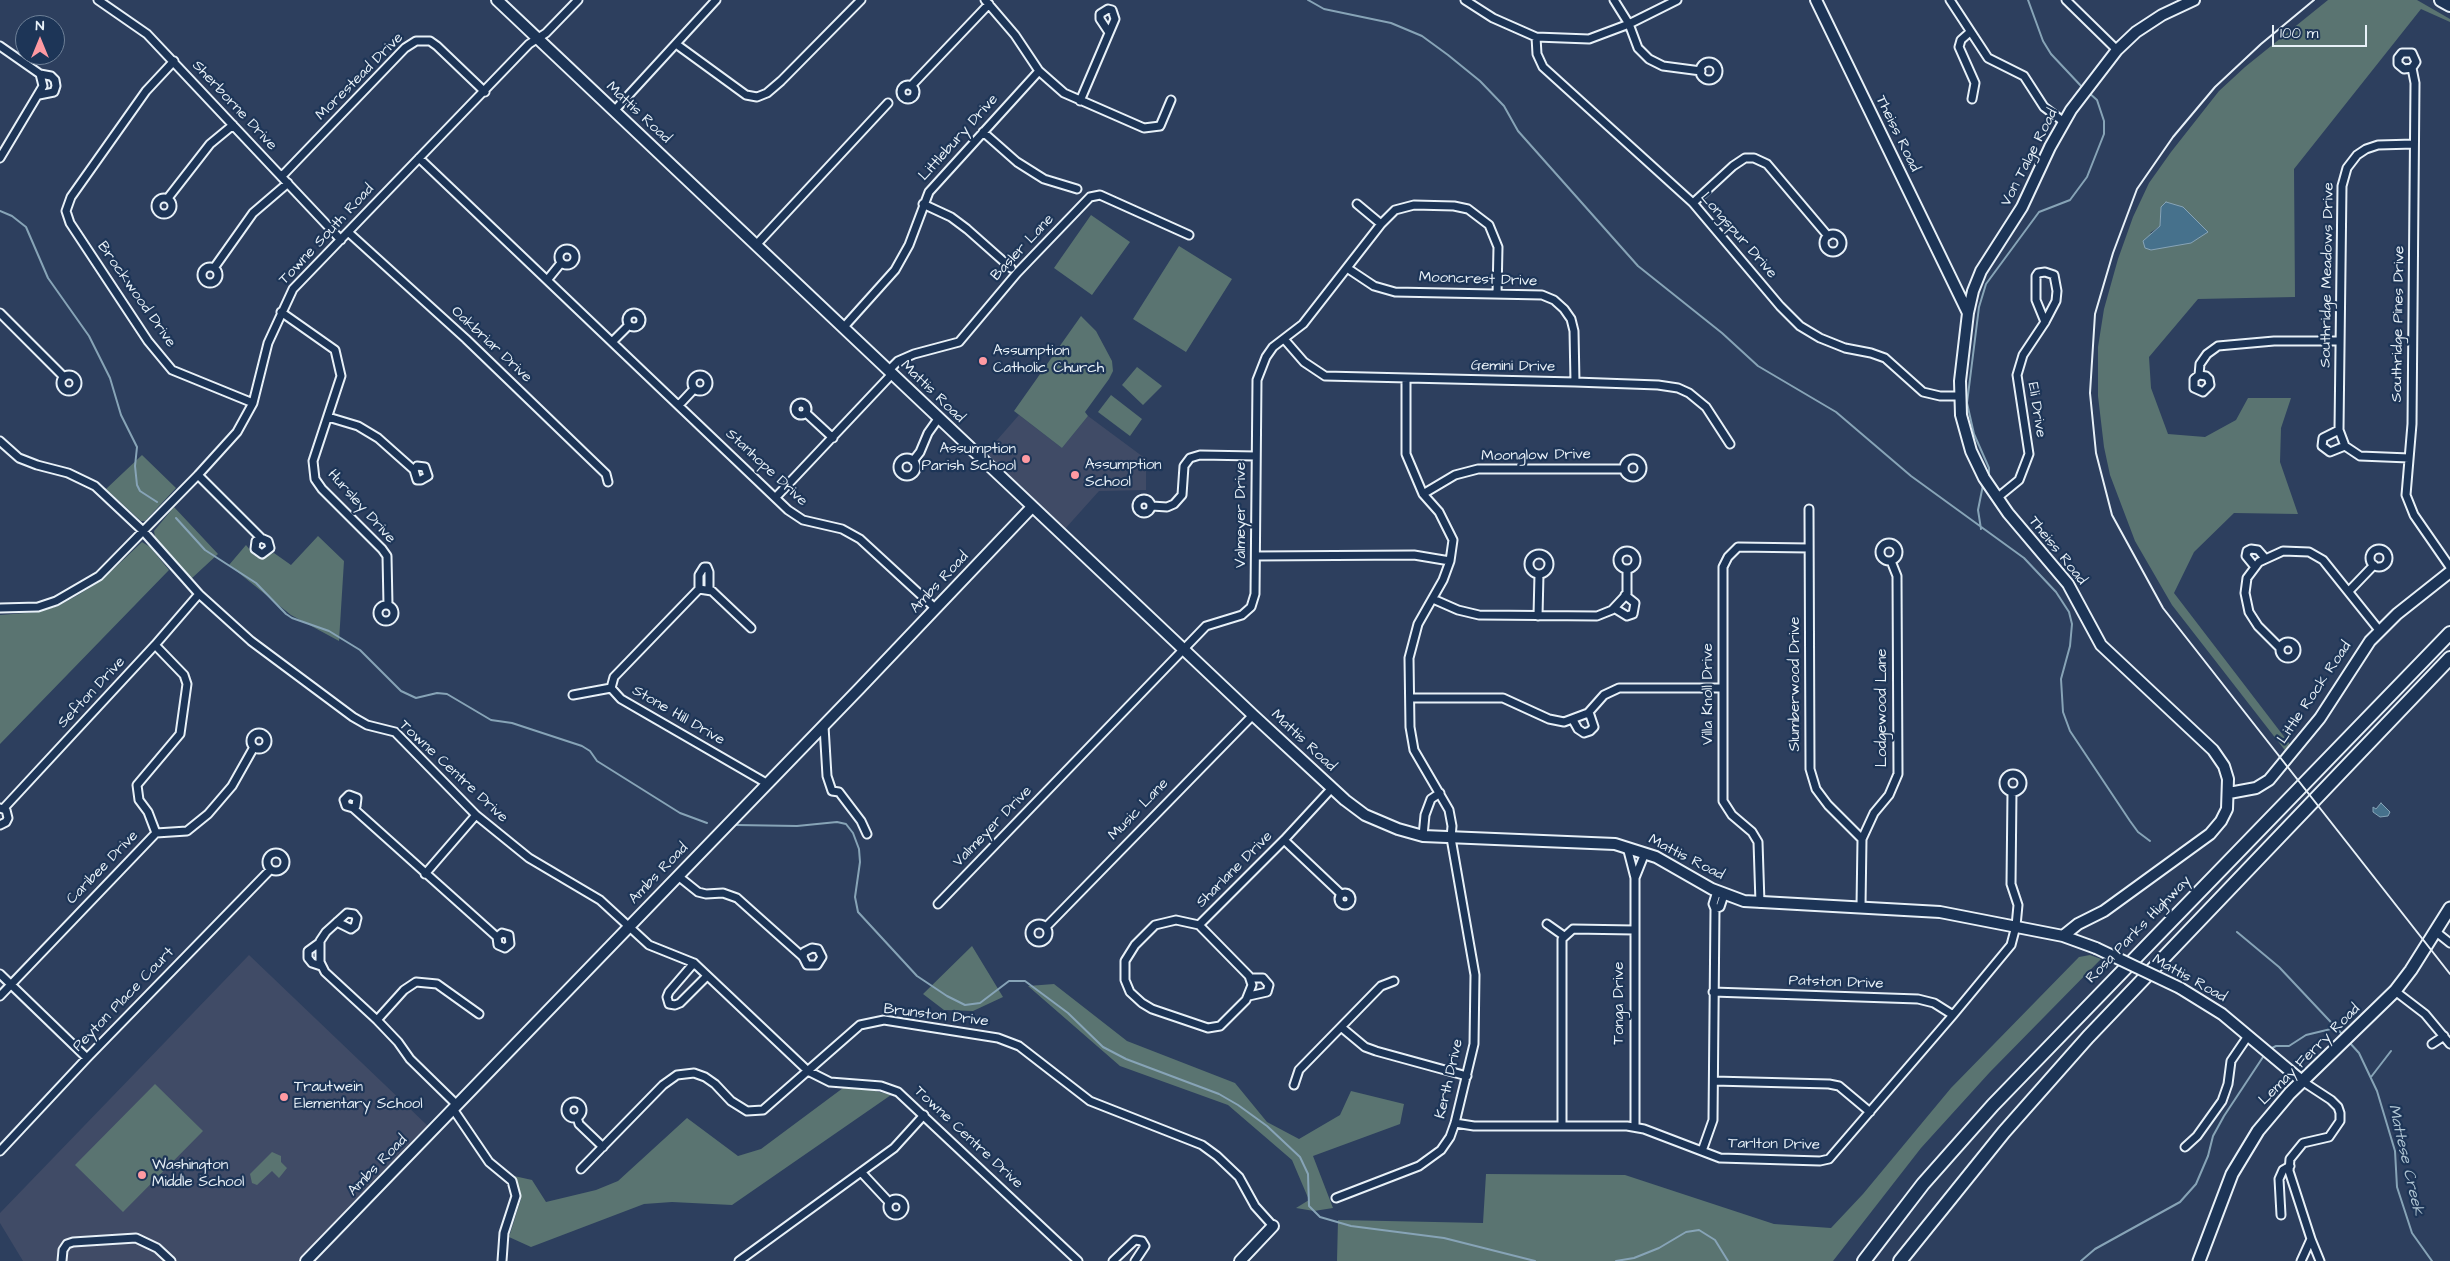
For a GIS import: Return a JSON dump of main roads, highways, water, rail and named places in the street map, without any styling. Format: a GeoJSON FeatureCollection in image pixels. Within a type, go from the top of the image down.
{"type":"FeatureCollection","features":[{"type":"Feature","properties":{"kind":"highway"},"geometry":{"type":"LineString","coordinates":[[2441,0],[2450,6]]}},
{"type":"Feature","properties":{"kind":"highway","name":"Rosa Parks Highway"},"geometry":{"type":"LineString","coordinates":[[1864,1261],[1923,1184],[1993,1104],[2450,633]]}},
{"type":"Feature","properties":{"kind":"highway"},"geometry":{"type":"LineString","coordinates":[[1900,1261],[2004,1132],[2082,1044],[2450,658]]}},
{"type":"Feature","properties":{"kind":"highway"},"geometry":{"type":"LineString","coordinates":[[2422,687],[2450,666]]}},
{"type":"Feature","properties":{"kind":"main road","name":"Lemay Ferry Road"},"geometry":{"type":"LineString","coordinates":[[2199,1261],[2226,1190],[2240,1160],[2271,1114],[2302,1081],[2395,991],[2411,970],[2450,908]]}},
{"type":"Feature","properties":{"kind":"waterway"},"geometry":{"type":"LineString","coordinates":[[1308,0],[1324,9],[1391,23],[1422,36],[1448,55],[1480,81],[1504,106],[1518,131],[1638,266],[1722,333],[1758,366],[1836,412],[1911,476],[2024,558],[2056,592],[2069,612],[2072,624],[2070,646],[2061,679],[2063,712],[2070,731],[2130,821],[2138,832],[2150,841]]}},
{"type":"Feature","properties":{"kind":"waterway"},"geometry":{"type":"LineString","coordinates":[[2028,0],[2043,41],[2051,54],[2082,87]]}},
{"type":"Feature","properties":{"kind":"waterway"},"geometry":{"type":"LineString","coordinates":[[1989,479],[1989,468],[1974,434],[1967,403],[1979,307],[1986,284],[2039,212],[2070,200],[2087,177],[2104,134],[2104,121],[2097,100],[2088,92]]}},
{"type":"Feature","properties":{"kind":"waterway"},"geometry":{"type":"LineString","coordinates":[[0,211],[12,216],[26,227],[48,278],[89,336],[110,378],[121,415],[137,447],[135,466],[137,485],[140,491],[157,502]]}},
{"type":"Feature","properties":{"kind":"waterway"},"geometry":{"type":"LineString","coordinates":[[1981,529],[1978,510],[1983,485]]}},
{"type":"Feature","properties":{"kind":"waterway"},"geometry":{"type":"LineString","coordinates":[[176,518],[205,550],[256,583],[286,614],[292,618],[329,631],[360,650],[401,691],[416,698],[437,693],[447,694],[491,720],[512,723],[582,746],[590,751],[597,761],[680,813],[707,823]]}},
{"type":"Feature","properties":{"kind":"waterway"},"geometry":{"type":"LineString","coordinates":[[736,825],[797,826],[837,822],[846,824],[853,833],[859,849],[860,862],[855,897],[858,912],[917,976],[947,996],[965,1005],[980,1003],[1009,981],[1025,981],[1068,1013],[1103,1047],[1126,1059],[1219,1094],[1238,1105],[1267,1126],[1300,1157],[1308,1174],[1309,1206],[1320,1217],[1351,1226],[1444,1238],[1535,1261]]}},
{"type":"Feature","properties":{"kind":"waterway","name":"Mattese Creek"},"geometry":{"type":"LineString","coordinates":[[2237,932],[2279,967],[2343,1035]]}},
{"type":"Feature","properties":{"kind":"waterway"},"geometry":{"type":"LineString","coordinates":[[2270,1049],[2276,1046],[2289,1046],[2306,1035],[2335,1028]]}},
{"type":"Feature","properties":{"kind":"waterway","name":"Mattese Creek"},"geometry":{"type":"LineString","coordinates":[[2349,1042],[2359,1053],[2377,1091],[2395,1151],[2397,1187],[2412,1233],[2432,1261]]}},
{"type":"Feature","properties":{"kind":"waterway"},"geometry":{"type":"LineString","coordinates":[[2371,1077],[2391,1051]]}},
{"type":"Feature","properties":{"kind":"waterway"},"geometry":{"type":"LineString","coordinates":[[2081,1261],[2095,1249],[2180,1202],[2196,1184],[2208,1156],[2213,1136],[2265,1054]]}},
{"type":"Feature","properties":{"kind":"waterway"},"geometry":{"type":"LineString","coordinates":[[1616,1261],[1634,1258],[1659,1248],[1686,1232],[1699,1230],[1715,1240],[1728,1261]]}},
{"type":"Feature","properties":{"kind":"railway"},"geometry":{"type":"LineString","coordinates":[[2314,0],[2261,44],[2215,87],[2173,137],[2137,189],[2113,253],[2095,314],[2090,393],[2096,453],[2112,515],[2163,608],[2450,974]]}},
{"type":"Feature","properties":{"kind":"place","name":"Assumption Catholic Church"},"geometry":{"type":"Point","coordinates":[983,361]}},
{"type":"Feature","properties":{"kind":"place","name":"Assumption Parish School"},"geometry":{"type":"Point","coordinates":[1026,459]}},
{"type":"Feature","properties":{"kind":"place","name":"Assumption School"},"geometry":{"type":"Point","coordinates":[1075,475]}},
{"type":"Feature","properties":{"kind":"place","name":"Trautwein Elementary School"},"geometry":{"type":"Point","coordinates":[284,1097]}},
{"type":"Feature","properties":{"kind":"place","name":"Washington Middle School"},"geometry":{"type":"Point","coordinates":[142,1175]}}]}
